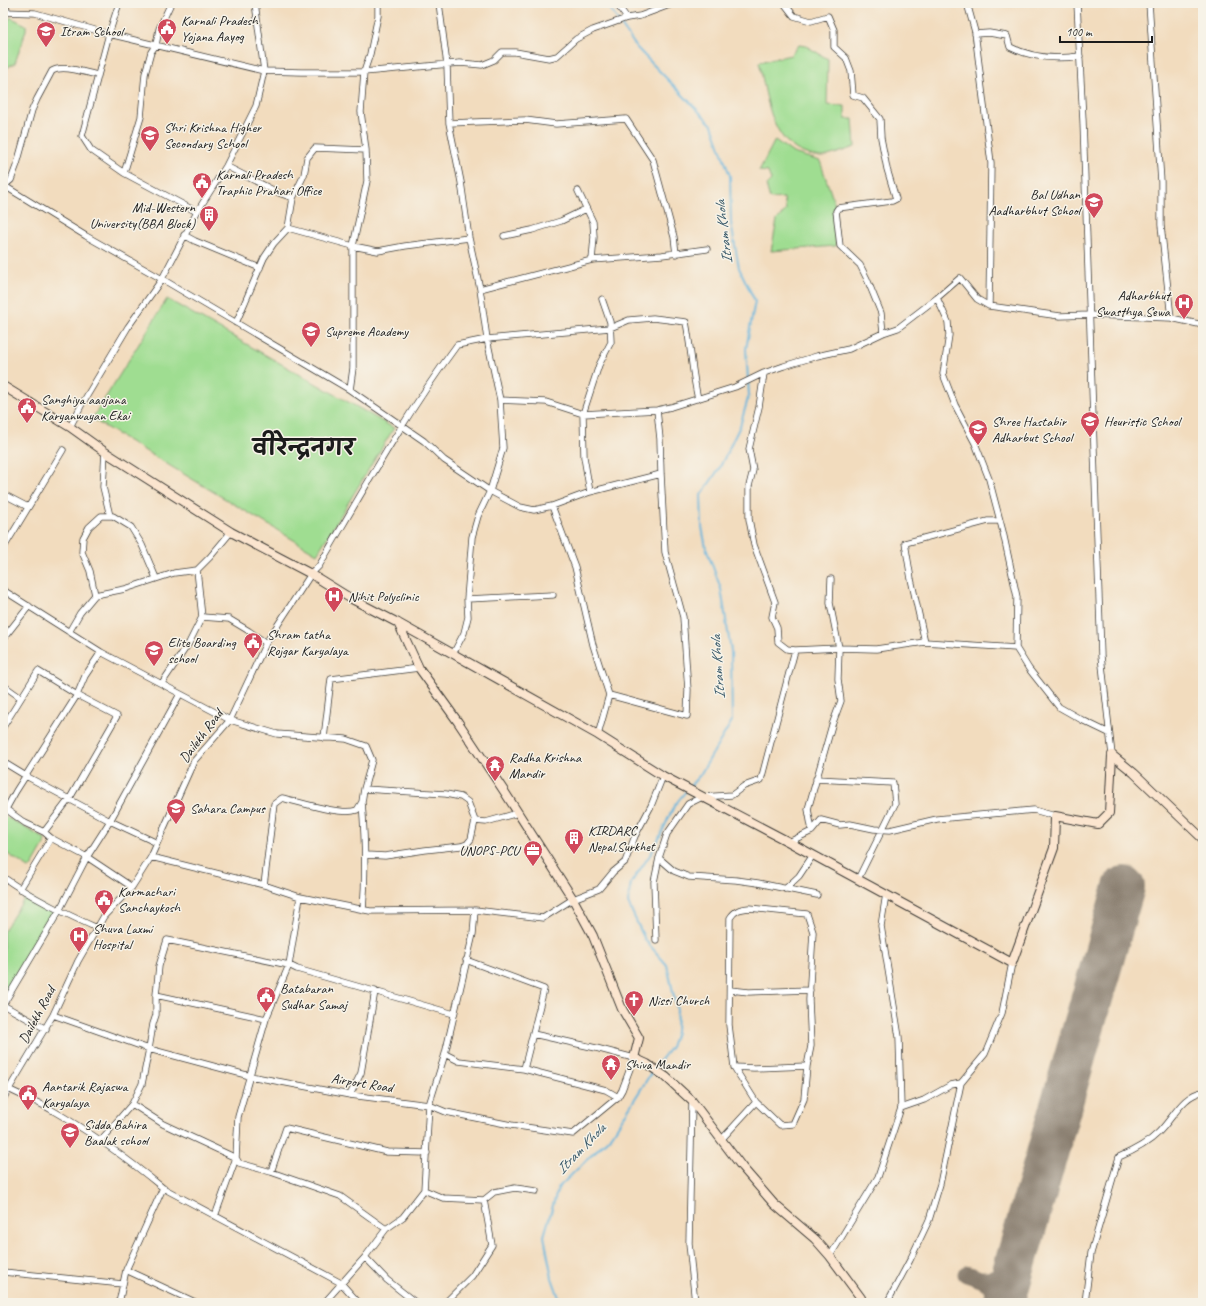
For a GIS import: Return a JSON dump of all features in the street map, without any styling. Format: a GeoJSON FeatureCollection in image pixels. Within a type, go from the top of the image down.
{"type":"FeatureCollection","features":[{"type":"Feature","properties":{"kind":"street"},"geometry":{"type":"LineString","coordinates":[[6,3],[3,11],[35,13],[110,34],[264,71],[301,72],[364,72],[460,63],[482,65],[494,60],[502,52],[515,52],[548,58],[557,56],[576,39],[605,25],[627,18],[640,16],[663,5],[674,3]]}},
{"type":"Feature","properties":{"kind":"street"},"geometry":{"type":"LineString","coordinates":[[120,3],[82,136],[91,150],[124,174],[197,212]]}},
{"type":"Feature","properties":{"kind":"street"},"geometry":{"type":"LineString","coordinates":[[124,174],[142,117],[145,74],[150,52],[156,45],[160,29],[171,3]]}},
{"type":"Feature","properties":{"kind":"street"},"geometry":{"type":"LineString","coordinates":[[70,427],[128,327],[162,279],[197,212],[226,166],[256,106],[264,71],[255,3]]}},
{"type":"Feature","properties":{"kind":"street"},"geometry":{"type":"LineString","coordinates":[[350,390],[353,368],[353,246],[367,181],[366,150],[361,112],[364,72],[370,54],[378,16],[378,3]]}},
{"type":"Feature","properties":{"kind":"street"},"geometry":{"type":"LineString","coordinates":[[439,3],[447,65],[449,123],[469,238],[480,289],[487,339],[500,400],[503,448],[490,491],[478,516],[472,537],[467,599],[468,617],[464,633],[453,654]]}},
{"type":"Feature","properties":{"kind":"street"},"geometry":{"type":"LineString","coordinates":[[616,3],[627,18]]}},
{"type":"Feature","properties":{"kind":"street"},"geometry":{"type":"LineString","coordinates":[[784,3],[794,16],[811,22],[828,16],[834,30],[834,48],[846,58],[851,71],[853,95],[863,98],[880,119],[881,138],[887,169],[896,199],[892,201],[838,208],[836,211],[840,246],[860,265],[867,279],[881,313],[883,333]]}},
{"type":"Feature","properties":{"kind":"street"},"geometry":{"type":"LineString","coordinates":[[966,3],[975,34],[991,164],[989,306]]}},
{"type":"Feature","properties":{"kind":"street"},"geometry":{"type":"LineString","coordinates":[[789,842],[812,831],[822,820],[840,825],[850,824],[890,830],[937,819],[1034,810],[1055,816],[1098,824],[1109,813],[1112,755],[1101,656],[1090,315],[1077,3]]}},
{"type":"Feature","properties":{"kind":"street"},"geometry":{"type":"LineString","coordinates":[[1150,3],[1161,182],[1161,225],[1171,318]]}},
{"type":"Feature","properties":{"kind":"street"},"geometry":{"type":"LineString","coordinates":[[975,34],[989,33],[1006,36],[1010,47],[1038,57],[1063,59],[1080,56]]}},
{"type":"Feature","properties":{"kind":"street"},"geometry":{"type":"LineString","coordinates":[[98,76],[88,72],[61,68],[52,71],[32,110],[11,180],[3,186],[350,390],[424,441],[444,460],[490,491],[520,507],[534,510],[552,506],[590,492],[661,474]]}},
{"type":"Feature","properties":{"kind":"street"},"geometry":{"type":"LineString","coordinates":[[449,123],[525,120],[556,124],[626,119],[653,160],[674,237],[676,254]]}},
{"type":"Feature","properties":{"kind":"street"},"geometry":{"type":"LineString","coordinates":[[236,324],[260,268],[274,243],[288,228],[293,198],[304,175],[307,158],[315,148],[366,150]]}},
{"type":"Feature","properties":{"kind":"street"},"geometry":{"type":"LineString","coordinates":[[226,166],[279,194],[293,198]]}},
{"type":"Feature","properties":{"kind":"street"},"geometry":{"type":"LineString","coordinates":[[578,191],[593,222],[594,237],[592,260]]}},
{"type":"Feature","properties":{"kind":"street"},"geometry":{"type":"LineString","coordinates":[[504,236],[532,230],[561,221],[586,209]]}},
{"type":"Feature","properties":{"kind":"street"},"geometry":{"type":"LineString","coordinates":[[288,228],[353,246],[378,250],[469,238]]}},
{"type":"Feature","properties":{"kind":"street"},"geometry":{"type":"LineString","coordinates":[[184,235],[260,268]]}},
{"type":"Feature","properties":{"kind":"street"},"geometry":{"type":"LineString","coordinates":[[480,289],[592,260],[676,254],[707,249]]}},
{"type":"Feature","properties":{"kind":"street"},"geometry":{"type":"LineString","coordinates":[[500,400],[546,402],[583,414],[657,410],[735,387],[764,373],[817,356],[849,349],[883,333],[898,328],[960,278],[977,299],[989,306],[1060,316],[1090,315],[1171,318],[1203,325]]}},
{"type":"Feature","properties":{"kind":"street"},"geometry":{"type":"LineString","coordinates":[[937,298],[948,322],[950,335],[943,374],[955,404],[975,442],[990,479],[1017,597],[1016,648],[1029,669],[1058,707],[1109,733]]}},
{"type":"Feature","properties":{"kind":"street"},"geometry":{"type":"LineString","coordinates":[[590,492],[584,458],[583,414],[599,365],[611,342],[610,322],[602,299]]}},
{"type":"Feature","properties":{"kind":"street","name":"Dailekh Road"},"geometry":{"type":"LineString","coordinates":[[3,1099],[46,1029],[78,961],[104,916],[132,887],[151,857],[194,761],[230,720],[266,643],[310,574],[319,566],[401,426],[441,367],[458,346],[487,339],[610,328],[629,320],[653,318],[686,322],[698,399]]}},
{"type":"Feature","properties":{"kind":"street"},"geometry":{"type":"LineString","coordinates":[[764,373],[759,407],[749,449],[753,470],[750,486],[750,519],[754,545],[775,602],[772,618],[777,628],[778,642],[787,649],[795,650],[876,648],[925,642],[1016,648]]}},
{"type":"Feature","properties":{"kind":"street"},"geometry":{"type":"LineString","coordinates":[[3,386],[70,427],[105,452],[231,532],[310,574],[350,598],[398,623],[598,735],[663,776],[699,796],[813,854],[1012,963]]}},
{"type":"Feature","properties":{"kind":"street"},"geometry":{"type":"LineString","coordinates":[[609,694],[687,716],[688,690],[684,617],[665,552],[660,439],[657,410]]}},
{"type":"Feature","properties":{"kind":"street"},"geometry":{"type":"LineString","coordinates":[[3,549],[63,450]]}},
{"type":"Feature","properties":{"kind":"street"},"geometry":{"type":"LineString","coordinates":[[105,452],[103,487],[110,516]]}},
{"type":"Feature","properties":{"kind":"street"},"geometry":{"type":"LineString","coordinates":[[3,494],[28,507]]}},
{"type":"Feature","properties":{"kind":"street"},"geometry":{"type":"LineString","coordinates":[[552,506],[575,567],[593,645],[609,694],[598,735]]}},
{"type":"Feature","properties":{"kind":"street"},"geometry":{"type":"LineString","coordinates":[[95,595],[90,571],[82,552],[83,538],[89,526],[101,516],[113,516],[131,527],[142,545],[156,578]]}},
{"type":"Feature","properties":{"kind":"street"},"geometry":{"type":"LineString","coordinates":[[925,642],[911,579],[905,543],[988,521],[1000,522]]}},
{"type":"Feature","properties":{"kind":"street"},"geometry":{"type":"LineString","coordinates":[[69,632],[80,613],[95,595],[125,589],[174,573],[197,570],[231,532]]}},
{"type":"Feature","properties":{"kind":"street"},"geometry":{"type":"LineString","coordinates":[[162,683],[189,643],[202,617],[197,570]]}},
{"type":"Feature","properties":{"kind":"street"},"geometry":{"type":"LineString","coordinates":[[812,831],[808,809],[832,725],[841,701],[838,679],[839,648],[830,603],[831,579]]}},
{"type":"Feature","properties":{"kind":"street"},"geometry":{"type":"LineString","coordinates":[[3,590],[101,652],[230,720],[277,734],[346,739],[366,746],[372,760],[362,802],[366,855],[363,910]]}},
{"type":"Feature","properties":{"kind":"street"},"geometry":{"type":"LineString","coordinates":[[467,599],[553,595]]}},
{"type":"Feature","properties":{"kind":"street"},"geometry":{"type":"LineString","coordinates":[[3,639],[29,606]]}},
{"type":"Feature","properties":{"kind":"street"},"geometry":{"type":"LineString","coordinates":[[202,617],[229,619],[266,643]]}},
{"type":"Feature","properties":{"kind":"street"},"geometry":{"type":"LineString","coordinates":[[398,623],[419,668],[458,722],[573,899],[593,936],[622,1009],[639,1038],[634,1058]]}},
{"type":"Feature","properties":{"kind":"street"},"geometry":{"type":"LineString","coordinates":[[656,940],[654,882],[659,858],[667,834],[688,804],[699,796],[732,795],[744,786],[761,780],[795,650]]}},
{"type":"Feature","properties":{"kind":"street"},"geometry":{"type":"LineString","coordinates":[[101,652],[85,676],[77,695],[4,808],[25,823],[44,832],[51,838],[87,857],[132,887]]}},
{"type":"Feature","properties":{"kind":"street"},"geometry":{"type":"LineString","coordinates":[[324,738],[331,679],[419,668]]}},
{"type":"Feature","properties":{"kind":"street"},"geometry":{"type":"LineString","coordinates":[[3,727],[38,671],[77,695],[117,716],[70,798],[44,832]]}},
{"type":"Feature","properties":{"kind":"street"},"geometry":{"type":"LineString","coordinates":[[3,685],[21,698]]}},
{"type":"Feature","properties":{"kind":"street"},"geometry":{"type":"LineString","coordinates":[[46,1029],[3,1005],[59,911],[87,857],[110,821],[180,694]]}},
{"type":"Feature","properties":{"kind":"street"},"geometry":{"type":"LineString","coordinates":[[1112,755],[1134,773],[1203,840]]}},
{"type":"Feature","properties":{"kind":"street"},"geometry":{"type":"LineString","coordinates":[[3,762],[110,821],[157,843]]}},
{"type":"Feature","properties":{"kind":"street"},"geometry":{"type":"LineString","coordinates":[[151,857],[264,885],[300,897],[363,910],[475,910],[543,918],[573,899],[599,889],[613,872],[625,862],[635,836],[651,806],[663,776]]}},
{"type":"Feature","properties":{"kind":"street"},"geometry":{"type":"LineString","coordinates":[[816,779],[893,783],[895,804],[858,879]]}},
{"type":"Feature","properties":{"kind":"street"},"geometry":{"type":"LineString","coordinates":[[364,790],[461,796],[468,802],[474,821],[471,839],[467,844],[461,846],[385,856],[366,855]]}},
{"type":"Feature","properties":{"kind":"street"},"geometry":{"type":"LineString","coordinates":[[264,885],[274,804],[282,798],[340,811],[352,812],[357,810],[362,802]]}},
{"type":"Feature","properties":{"kind":"street"},"geometry":{"type":"LineString","coordinates":[[474,821],[486,822],[518,813]]}},
{"type":"Feature","properties":{"kind":"street"},"geometry":{"type":"LineString","coordinates":[[887,1303],[929,1220],[940,1184],[961,1083],[985,1054],[1002,1013],[1012,963],[1054,848],[1055,816]]}},
{"type":"Feature","properties":{"kind":"street"},"geometry":{"type":"LineString","coordinates":[[20,889],[51,838]]}},
{"type":"Feature","properties":{"kind":"street"},"geometry":{"type":"LineString","coordinates":[[785,889],[799,876],[813,854]]}},
{"type":"Feature","properties":{"kind":"street"},"geometry":{"type":"LineString","coordinates":[[659,858],[674,871],[689,877],[758,883],[817,896]]}},
{"type":"Feature","properties":{"kind":"street"},"geometry":{"type":"LineString","coordinates":[[3,877],[20,889],[59,911],[97,928]]}},
{"type":"Feature","properties":{"kind":"street"},"geometry":{"type":"LineString","coordinates":[[830,1256],[878,1177],[901,1108],[899,1037],[881,926],[886,894]]}},
{"type":"Feature","properties":{"kind":"street"},"geometry":{"type":"LineString","coordinates":[[214,1216],[236,1158],[238,1117],[266,1019],[289,965],[300,897]]}},
{"type":"Feature","properties":{"kind":"street"},"geometry":{"type":"LineString","coordinates":[[749,908],[807,914],[813,932],[810,990],[811,1046],[807,1066],[804,1099],[793,1124],[780,1125],[756,1102],[734,1067],[729,1025],[730,990],[730,918],[734,912],[749,908]]}},
{"type":"Feature","properties":{"kind":"street"},"geometry":{"type":"LineString","coordinates":[[324,1303],[386,1229],[403,1218],[424,1190],[429,1105],[445,1054],[473,934],[475,910]]}},
{"type":"Feature","properties":{"kind":"street"},"geometry":{"type":"LineString","coordinates":[[100,1141],[132,1104],[142,1084],[156,1014],[159,966],[167,940],[289,965],[297,970],[454,1014]]}},
{"type":"Feature","properties":{"kind":"street"},"geometry":{"type":"LineString","coordinates":[[466,960],[544,988],[524,1069]]}},
{"type":"Feature","properties":{"kind":"street"},"geometry":{"type":"LineString","coordinates":[[730,990],[749,992],[810,990]]}},
{"type":"Feature","properties":{"kind":"street"},"geometry":{"type":"LineString","coordinates":[[350,1095],[361,1073],[375,991]]}},
{"type":"Feature","properties":{"kind":"street"},"geometry":{"type":"LineString","coordinates":[[156,995],[266,1019]]}},
{"type":"Feature","properties":{"kind":"street","name":"Airport Road"},"geometry":{"type":"LineString","coordinates":[[53,1015],[149,1050],[250,1076],[350,1095],[429,1105],[446,1112],[511,1125],[573,1134],[618,1097],[634,1058]]}},
{"type":"Feature","properties":{"kind":"street"},"geometry":{"type":"LineString","coordinates":[[533,1034],[634,1058],[666,1076],[692,1101],[721,1140],[774,1204],[815,1239],[830,1256],[861,1301]]}},
{"type":"Feature","properties":{"kind":"street"},"geometry":{"type":"LineString","coordinates":[[445,1054],[459,1061],[524,1069],[606,1090],[618,1097]]}},
{"type":"Feature","properties":{"kind":"street"},"geometry":{"type":"LineString","coordinates":[[734,1067],[754,1068],[807,1066]]}},
{"type":"Feature","properties":{"kind":"street"},"geometry":{"type":"LineString","coordinates":[[901,1108],[924,1100],[951,1085],[961,1083]]}},
{"type":"Feature","properties":{"kind":"street"},"geometry":{"type":"LineString","coordinates":[[3,1086],[48,1108],[100,1141],[144,1172],[163,1188],[341,1283],[359,1303]]}},
{"type":"Feature","properties":{"kind":"street"},"geometry":{"type":"LineString","coordinates":[[1085,1303],[1091,1253],[1119,1157],[1138,1148],[1158,1133],[1195,1093],[1203,1092]]}},
{"type":"Feature","properties":{"kind":"street"},"geometry":{"type":"LineString","coordinates":[[692,1101],[689,1243],[695,1303]]}},
{"type":"Feature","properties":{"kind":"street"},"geometry":{"type":"LineString","coordinates":[[721,1140],[756,1102]]}},
{"type":"Feature","properties":{"kind":"street"},"geometry":{"type":"LineString","coordinates":[[132,1104],[163,1124],[236,1158],[240,1163],[340,1196],[386,1229]]}},
{"type":"Feature","properties":{"kind":"street"},"geometry":{"type":"LineString","coordinates":[[271,1172],[286,1128],[387,1152],[427,1153]]}},
{"type":"Feature","properties":{"kind":"street"},"geometry":{"type":"LineString","coordinates":[[119,1303],[126,1270],[163,1188]]}},
{"type":"Feature","properties":{"kind":"street"},"geometry":{"type":"LineString","coordinates":[[424,1190],[443,1198],[484,1200],[494,1192],[515,1188],[536,1190]]}},
{"type":"Feature","properties":{"kind":"street"},"geometry":{"type":"LineString","coordinates":[[445,1303],[472,1276],[492,1245],[484,1200]]}},
{"type":"Feature","properties":{"kind":"street"},"geometry":{"type":"LineString","coordinates":[[364,1257],[387,1280],[416,1303]]}},
{"type":"Feature","properties":{"kind":"street"},"geometry":{"type":"LineString","coordinates":[[126,1270],[197,1303]]}},
{"type":"Feature","properties":{"kind":"street"},"geometry":{"type":"LineString","coordinates":[[3,1272],[123,1284]]}},
{"type":"Feature","properties":{"kind":"green space"},"geometry":{"type":"Polygon","coordinates":[[[10,17],[26,25],[26,30],[15,63],[3,70],[3,33],[10,17]]]}},
{"type":"Feature","properties":{"kind":"green space"},"geometry":{"type":"Polygon","coordinates":[[[799,45],[806,46],[828,59],[827,105],[845,106],[845,119],[853,119],[855,147],[832,155],[820,157],[803,153],[791,145],[781,135],[774,122],[769,107],[759,62],[791,55],[799,45]]]}},
{"type":"Feature","properties":{"kind":"green space"},"geometry":{"type":"Polygon","coordinates":[[[775,140],[793,153],[820,161],[835,205],[833,211],[836,246],[771,251],[777,220],[786,210],[784,198],[770,199],[766,185],[771,180],[768,172],[759,171],[775,140]]]}},
{"type":"Feature","properties":{"kind":"green space"},"geometry":{"type":"Polygon","coordinates":[[[167,299],[394,428],[317,554],[92,419],[167,299]]]}},
{"type":"Feature","properties":{"kind":"green space"},"geometry":{"type":"Polygon","coordinates":[[[3,815],[45,839],[44,845],[32,866],[29,868],[3,851],[3,815]]]}},
{"type":"Feature","properties":{"kind":"green space"},"geometry":{"type":"Polygon","coordinates":[[[26,896],[55,913],[3,995],[3,932],[26,896]]]}},
{"type":"Feature","properties":{"kind":"waterway","name":"Itram Khola"},"geometry":{"type":"LineString","coordinates":[[606,3],[637,48],[712,125],[730,176],[731,223],[739,268],[755,301],[746,349],[749,395],[740,426],[719,469],[701,495],[702,527],[706,548],[721,589],[731,651],[732,721],[700,775],[689,787]]}},
{"type":"Feature","properties":{"kind":"waterway","name":"Itram Khola"},"geometry":{"type":"LineString","coordinates":[[656,1066],[671,1047],[676,1032],[677,1010],[667,965],[645,940],[628,903],[631,883],[654,849],[674,806],[686,791]]}},
{"type":"Feature","properties":{"kind":"waterway","name":"Itram Khola"},"geometry":{"type":"LineString","coordinates":[[561,1303],[552,1278],[544,1236],[558,1188],[612,1135],[653,1070]]}},
{"type":"Feature","properties":{"kind":"taxiway"},"geometry":{"type":"LineString","coordinates":[[982,1279],[996,1277],[1014,1265]]}},
{"type":"Feature","properties":{"kind":"taxiway"},"geometry":{"type":"LineString","coordinates":[[966,1274],[983,1280],[992,1286],[995,1290],[999,1303]]}},
{"type":"Feature","properties":{"kind":"runway"},"geometry":{"type":"LineString","coordinates":[[1004,1303],[1124,887]]}},
{"type":"Feature","properties":{"kind":"place","name":"Karnali Pradesh Yojana Aayog"},"geometry":{"type":"Point","coordinates":[167,45]}},
{"type":"Feature","properties":{"kind":"place","name":"Itram School"},"geometry":{"type":"Point","coordinates":[46,48]}},
{"type":"Feature","properties":{"kind":"place","name":"Shri Krishna Higher Secondary School"},"geometry":{"type":"Point","coordinates":[150,152]}},
{"type":"Feature","properties":{"kind":"place","name":"Karnali Pradesh Traphic Prahari Office"},"geometry":{"type":"Point","coordinates":[202,199]}},
{"type":"Feature","properties":{"kind":"place","name":"Bal Udhan Aadharbhut School"},"geometry":{"type":"Point","coordinates":[1094,219]}},
{"type":"Feature","properties":{"kind":"place","name":"Mid-Western University(BBA Block)"},"geometry":{"type":"Point","coordinates":[209,232]}},
{"type":"Feature","properties":{"kind":"place","name":"Adharbhut Swasthya Sewa"},"geometry":{"type":"Point","coordinates":[1184,320]}},
{"type":"Feature","properties":{"kind":"place","name":"Supreme Academy"},"geometry":{"type":"Point","coordinates":[311,348]}},
{"type":"Feature","properties":{"kind":"place","name":"Sanghiya aaojana Karyanwayan Ekai"},"geometry":{"type":"Point","coordinates":[27,424]}},
{"type":"Feature","properties":{"kind":"place","name":"Heuristic School"},"geometry":{"type":"Point","coordinates":[1090,438]}},
{"type":"Feature","properties":{"kind":"place","name":"Shree Hastabir Adharbut School"},"geometry":{"type":"Point","coordinates":[978,446]}},
{"type":"Feature","properties":{"kind":"place","name":"Nihit Polyclinic"},"geometry":{"type":"Point","coordinates":[334,613]}},
{"type":"Feature","properties":{"kind":"place","name":"Shram tatha Rojgar Karyalaya"},"geometry":{"type":"Point","coordinates":[253,659]}},
{"type":"Feature","properties":{"kind":"place","name":"Elite Boarding school"},"geometry":{"type":"Point","coordinates":[154,667]}},
{"type":"Feature","properties":{"kind":"place","name":"Radha Krishna Mandir"},"geometry":{"type":"Point","coordinates":[495,782]}},
{"type":"Feature","properties":{"kind":"place","name":"Sahara Campus"},"geometry":{"type":"Point","coordinates":[176,825]}},
{"type":"Feature","properties":{"kind":"place","name":"KIRDARC Nepal,Surkhet"},"geometry":{"type":"Point","coordinates":[574,855]}},
{"type":"Feature","properties":{"kind":"place","name":"UNOPS-PCU"},"geometry":{"type":"Point","coordinates":[533,867]}},
{"type":"Feature","properties":{"kind":"place","name":"Karmachari Sanchaykosh"},"geometry":{"type":"Point","coordinates":[104,916]}},
{"type":"Feature","properties":{"kind":"place","name":"Shuva Laxmi Hospital"},"geometry":{"type":"Point","coordinates":[79,953]}},
{"type":"Feature","properties":{"kind":"place","name":"Batabaran Sudhar Samaj"},"geometry":{"type":"Point","coordinates":[266,1013]}},
{"type":"Feature","properties":{"kind":"place","name":"Nissi Church"},"geometry":{"type":"Point","coordinates":[634,1017]}},
{"type":"Feature","properties":{"kind":"place","name":"Shiva Mandir"},"geometry":{"type":"Point","coordinates":[611,1081]}},
{"type":"Feature","properties":{"kind":"place","name":"Aantarik Rajaswa Karyalaya"},"geometry":{"type":"Point","coordinates":[28,1111]}},
{"type":"Feature","properties":{"kind":"place","name":"Sidda Bahira Baalak school"},"geometry":{"type":"Point","coordinates":[70,1149]}},
{"type":"Feature","properties":{"kind":"district","name":"वीरेन्द्रनगर"},"geometry":{"type":"Point","coordinates":[304,448]}}]}
